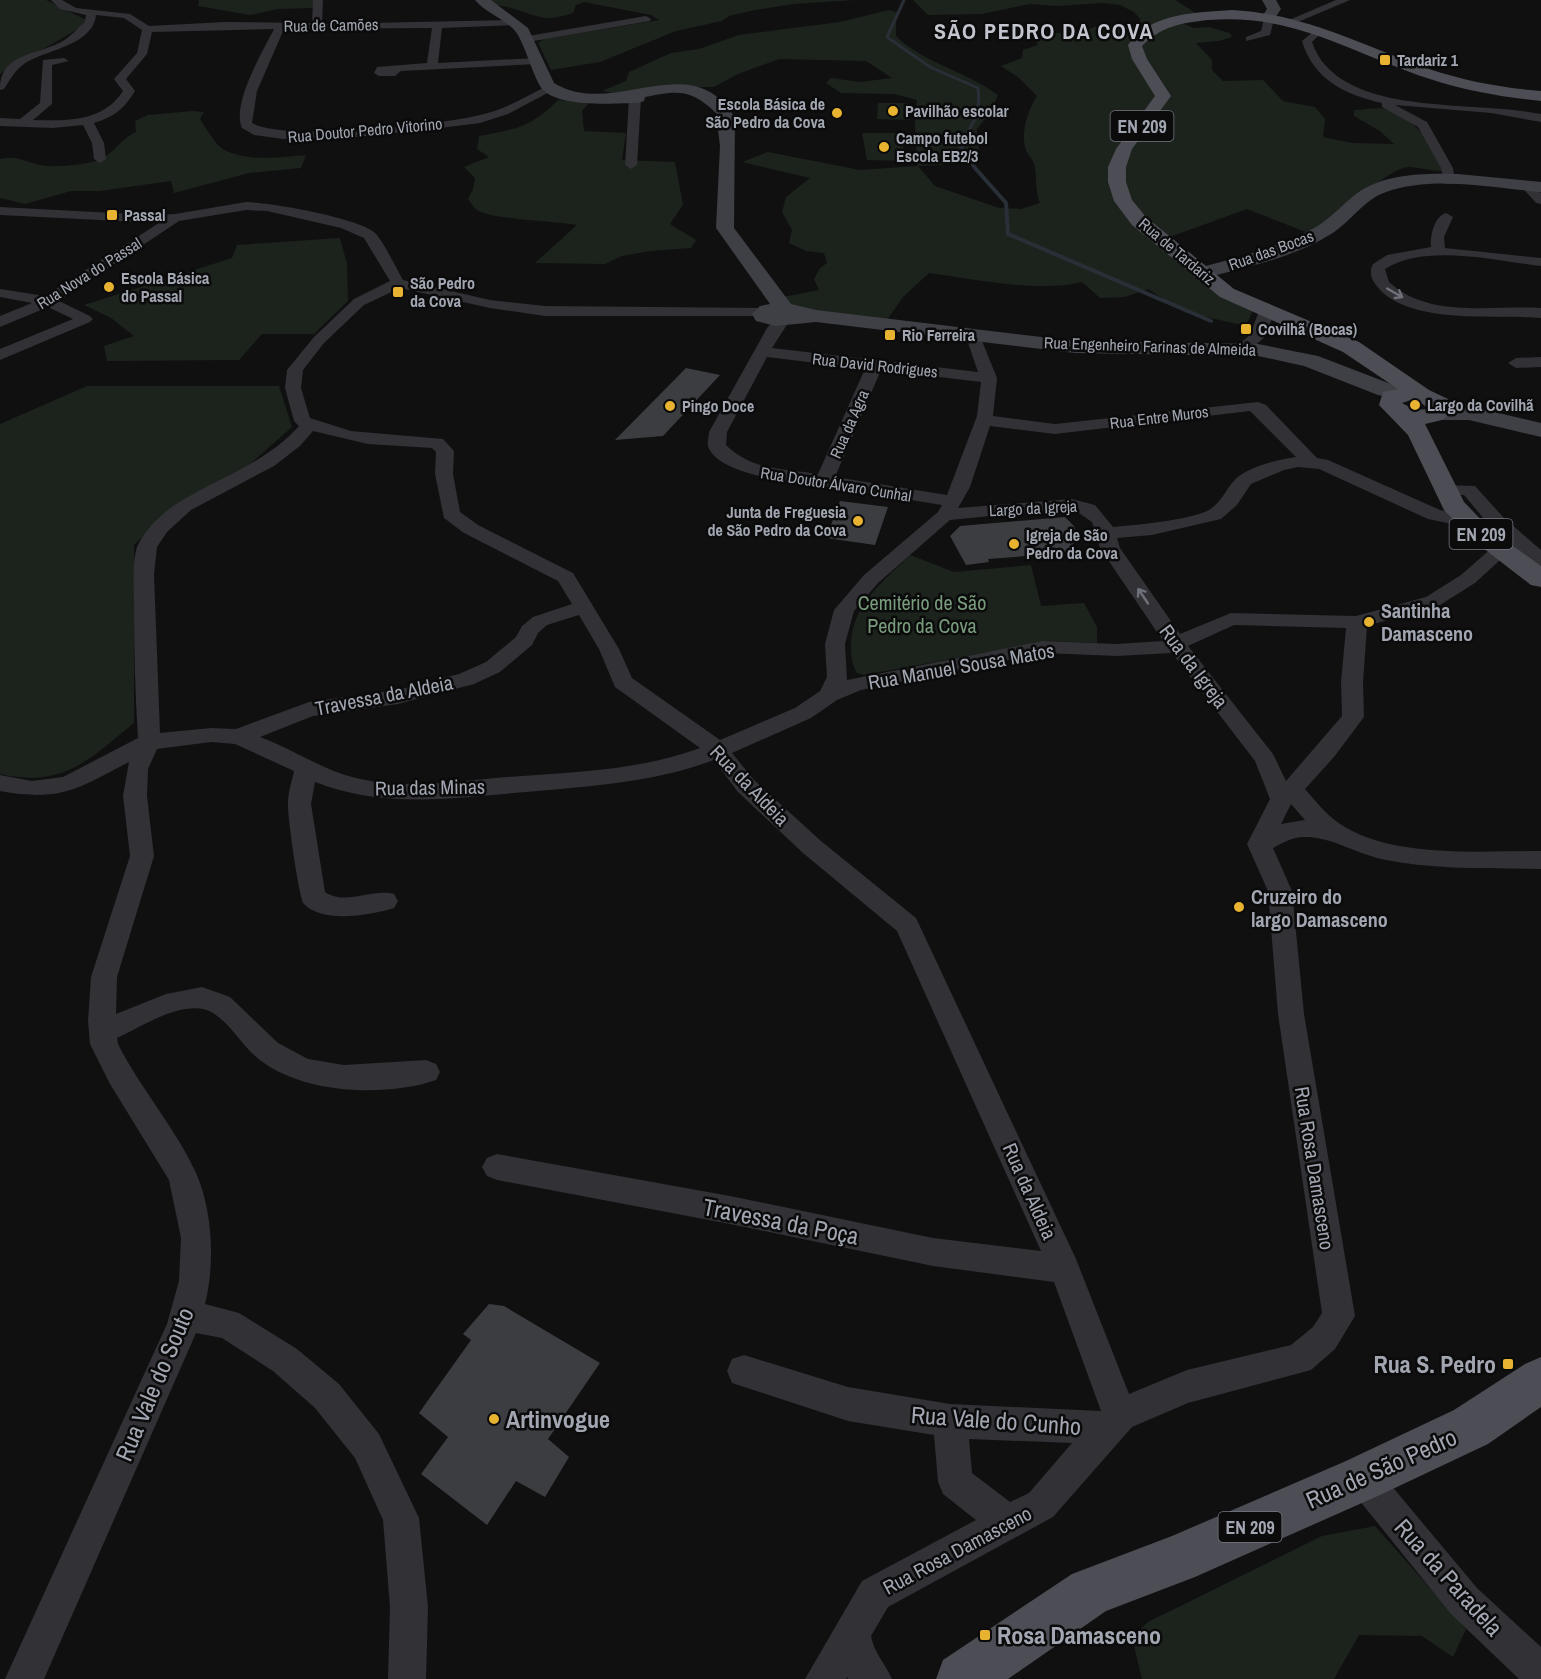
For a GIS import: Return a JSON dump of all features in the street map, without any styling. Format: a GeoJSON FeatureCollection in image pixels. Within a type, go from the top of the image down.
{"type":"FeatureCollection","features":[{"type":"Feature","properties":{"kind":"main road","name":"Rua de Tardariz"},"geometry":{"type":"LineString","coordinates":[[1410,403],[1351,346],[1227,292],[1139,222],[1123,201],[1117,182],[1117,167],[1124,149],[1163,96],[1161,86],[1135,54],[1135,45],[1148,30],[1169,21],[1270,7],[1294,20],[1418,70],[1464,84],[1511,94],[1538,95]]}},
{"type":"Feature","properties":{"kind":"main road"},"geometry":{"type":"LineString","coordinates":[[1410,403],[1442,482]]}},
{"type":"Feature","properties":{"kind":"main road","name":"EN 209"},"geometry":{"type":"LineString","coordinates":[[1442,482],[1467,521],[1501,550],[1541,579]]}},
{"type":"Feature","properties":{"kind":"main road","name":"Rua de São Pedro"},"geometry":{"type":"LineString","coordinates":[[962,1679],[1090,1592],[1177,1559],[1363,1478],[1471,1427],[1541,1380]]}},
{"type":"Feature","properties":{"kind":"street"},"geometry":{"type":"LineString","coordinates":[[0,122],[57,124],[87,121],[104,117],[124,103],[129,91],[120,78],[142,54],[147,29],[136,18],[65,6],[56,0]]}},
{"type":"Feature","properties":{"kind":"street"},"geometry":{"type":"LineString","coordinates":[[317,26],[318,0]]}},
{"type":"Feature","properties":{"kind":"street"},"geometry":{"type":"LineString","coordinates":[[482,0],[521,24],[550,88],[585,97],[635,98],[663,93]]}},
{"type":"Feature","properties":{"kind":"street"},"geometry":{"type":"LineString","coordinates":[[1294,20],[1345,0]]}},
{"type":"Feature","properties":{"kind":"street"},"geometry":{"type":"LineString","coordinates":[[1250,39],[1266,33],[1270,7]]}},
{"type":"Feature","properties":{"kind":"street"},"geometry":{"type":"LineString","coordinates":[[0,87],[10,70],[22,60],[67,43],[90,23],[91,11]]}},
{"type":"Feature","properties":{"kind":"street"},"geometry":{"type":"LineString","coordinates":[[528,39],[658,18]]}},
{"type":"Feature","properties":{"kind":"street"},"geometry":{"type":"LineString","coordinates":[[432,66],[438,23]]}},
{"type":"Feature","properties":{"kind":"street","name":"Rua de Camões"},"geometry":{"type":"LineString","coordinates":[[147,29],[225,25],[521,24]]}},
{"type":"Feature","properties":{"kind":"street","name":"Rua Doutor Pedro Vitorino"},"geometry":{"type":"LineString","coordinates":[[280,26],[248,98],[244,118],[246,126],[264,135],[302,137],[480,119],[504,112],[550,88]]}},
{"type":"Feature","properties":{"kind":"street"},"geometry":{"type":"LineString","coordinates":[[1318,30],[1306,40],[1310,53],[1339,84],[1380,99],[1541,118]]}},
{"type":"Feature","properties":{"kind":"street"},"geometry":{"type":"LineString","coordinates":[[396,68],[537,61]]}},
{"type":"Feature","properties":{"kind":"street"},"geometry":{"type":"LineString","coordinates":[[24,122],[46,104],[47,62],[64,62]]}},
{"type":"Feature","properties":{"kind":"street"},"geometry":{"type":"LineString","coordinates":[[618,98],[663,93],[705,103],[725,114],[725,228],[775,313]]}},
{"type":"Feature","properties":{"kind":"street"},"geometry":{"type":"LineString","coordinates":[[1477,109],[1511,94]]}},
{"type":"Feature","properties":{"kind":"street"},"geometry":{"type":"LineString","coordinates":[[631,165],[635,98]]}},
{"type":"Feature","properties":{"kind":"street"},"geometry":{"type":"LineString","coordinates":[[1380,99],[1386,105],[1423,125],[1448,168],[1449,181]]}},
{"type":"Feature","properties":{"kind":"street"},"geometry":{"type":"LineString","coordinates":[[87,121],[98,143],[100,159]]}},
{"type":"Feature","properties":{"kind":"street","name":"Rua das Bocas"},"geometry":{"type":"LineString","coordinates":[[1201,273],[1303,241],[1325,230],[1365,195],[1378,189],[1428,180],[1534,187]]}},
{"type":"Feature","properties":{"kind":"street"},"geometry":{"type":"LineString","coordinates":[[1534,187],[1541,200]]}},
{"type":"Feature","properties":{"kind":"street"},"geometry":{"type":"LineString","coordinates":[[0,201],[26,212]]}},
{"type":"Feature","properties":{"kind":"street"},"geometry":{"type":"LineString","coordinates":[[0,211],[175,218],[246,206],[267,207],[345,225],[369,236],[398,283],[359,302],[319,340],[295,370],[293,388],[302,421],[310,424],[294,442],[268,462],[185,506],[160,528],[147,547],[144,574],[149,742],[68,784],[32,789],[0,783]]}},
{"type":"Feature","properties":{"kind":"street"},"geometry":{"type":"LineString","coordinates":[[1439,252],[1437,237],[1446,217]]}},
{"type":"Feature","properties":{"kind":"street","name":"Rua Nova do Passal"},"geometry":{"type":"LineString","coordinates":[[0,322],[48,302],[175,218]]}},
{"type":"Feature","properties":{"kind":"street"},"geometry":{"type":"LineString","coordinates":[[1541,262],[1439,252],[1397,255],[1385,260],[1378,267],[1378,277],[1382,285],[1411,302],[1443,311],[1478,315],[1541,313]]}},
{"type":"Feature","properties":{"kind":"street","name":"Rua Engenheiro Farinas de Almeida"},"geometry":{"type":"LineString","coordinates":[[398,283],[490,304],[545,311],[732,309],[816,316],[1075,347],[1241,349],[1295,357],[1334,369],[1410,403]]}},
{"type":"Feature","properties":{"kind":"street"},"geometry":{"type":"LineString","coordinates":[[0,293],[48,302],[85,319],[0,355]]}},
{"type":"Feature","properties":{"kind":"street"},"geometry":{"type":"LineString","coordinates":[[1241,349],[1257,337],[1267,311]]}},
{"type":"Feature","properties":{"kind":"street","name":"Rua Doutor Álvaro Cunhal"},"geometry":{"type":"LineString","coordinates":[[775,313],[762,352],[718,432],[717,446],[732,461],[749,469],[948,508]]}},
{"type":"Feature","properties":{"kind":"street"},"geometry":{"type":"LineString","coordinates":[[829,695],[838,677],[835,644],[844,610],[871,579],[948,508],[961,487],[984,420],[989,378],[973,334]]}},
{"type":"Feature","properties":{"kind":"street","name":"Rua David Rodrigues"},"geometry":{"type":"LineString","coordinates":[[762,352],[989,378]]}},
{"type":"Feature","properties":{"kind":"street"},"geometry":{"type":"LineString","coordinates":[[1516,363],[1541,362]]}},
{"type":"Feature","properties":{"kind":"street","name":"Rua da Agra"},"geometry":{"type":"LineString","coordinates":[[823,483],[876,365]]}},
{"type":"Feature","properties":{"kind":"street"},"geometry":{"type":"LineString","coordinates":[[1410,403],[1492,417],[1541,430]]}},
{"type":"Feature","properties":{"kind":"street","name":"Rua Entre Muros"},"geometry":{"type":"LineString","coordinates":[[984,420],[1055,429],[1252,406],[1260,409],[1311,462]]}},
{"type":"Feature","properties":{"kind":"street","name":"Rua da Aldeia"},"geometry":{"type":"LineString","coordinates":[[310,424],[376,441],[437,443],[445,451],[444,474],[451,514],[471,529],[566,577],[609,649],[623,682],[718,750],[746,786],[770,809],[812,847],[907,925],[1065,1269],[1114,1422]]}},
{"type":"Feature","properties":{"kind":"street"},"geometry":{"type":"LineString","coordinates":[[1107,533],[1152,529],[1215,515],[1231,501],[1245,480],[1280,465],[1311,462],[1435,515],[1467,521]]}},
{"type":"Feature","properties":{"kind":"street"},"geometry":{"type":"LineString","coordinates":[[1442,482],[1469,489],[1497,522],[1541,560]]}},
{"type":"Feature","properties":{"kind":"street","name":"Largo da Igreja"},"geometry":{"type":"LineString","coordinates":[[948,508],[1078,503],[1089,507],[1107,533]]}},
{"type":"Feature","properties":{"kind":"street","name":"Rua da Igreja"},"geometry":{"type":"LineString","coordinates":[[1107,533],[1110,548],[1176,644],[1265,759],[1287,793],[1337,834]]}},
{"type":"Feature","properties":{"kind":"street"},"geometry":{"type":"LineString","coordinates":[[1259,844],[1287,793],[1326,752],[1353,717],[1352,682],[1357,622],[1433,601],[1468,579],[1501,550]]}},
{"type":"Feature","properties":{"kind":"street","name":"Travessa da Aldeia"},"geometry":{"type":"LineString","coordinates":[[238,737],[309,709],[398,697],[466,679],[493,666],[525,640],[529,630],[540,621],[584,607]]}},
{"type":"Feature","properties":{"kind":"street","name":"Rua Manuel Sousa Matos"},"geometry":{"type":"LineString","coordinates":[[718,750],[803,713],[829,695],[856,684],[1043,647],[1117,650],[1169,647],[1231,619],[1357,622]]}},
{"type":"Feature","properties":{"kind":"street","name":"Rua das Minas"},"geometry":{"type":"LineString","coordinates":[[149,742],[211,735],[238,737],[265,747],[325,777],[358,787],[420,791],[633,775],[675,766],[718,750]]}},
{"type":"Feature","properties":{"kind":"street","name":"Rua Vale do Souto"},"geometry":{"type":"LineString","coordinates":[[24,1679],[186,1316],[195,1281],[196,1238],[183,1177],[120,1076],[104,1044],[104,977],[142,856],[135,787],[136,769],[149,742]]}},
{"type":"Feature","properties":{"kind":"street"},"geometry":{"type":"LineString","coordinates":[[306,768],[299,804],[313,897],[321,904],[334,907],[385,901]]}},
{"type":"Feature","properties":{"kind":"street"},"geometry":{"type":"LineString","coordinates":[[1259,844],[1290,828],[1314,828],[1337,834],[1372,848],[1447,859],[1541,860]]}},
{"type":"Feature","properties":{"kind":"street","name":"Rua Rosa Damasceno"},"geometry":{"type":"LineString","coordinates":[[824,1679],[875,1594],[1041,1506],[1114,1422],[1187,1388],[1299,1359],[1324,1338],[1339,1316],[1291,1014],[1280,891],[1259,844]]}},
{"type":"Feature","properties":{"kind":"street"},"geometry":{"type":"LineString","coordinates":[[103,1032],[168,1004],[202,998],[227,1010],[268,1051],[296,1068],[334,1076],[377,1078],[426,1072]]}},
{"type":"Feature","properties":{"kind":"street","name":"Travessa da Poça"},"geometry":{"type":"LineString","coordinates":[[497,1167],[730,1210],[933,1252],[1065,1269]]}},
{"type":"Feature","properties":{"kind":"street"},"geometry":{"type":"LineString","coordinates":[[186,1316],[228,1324],[285,1360],[327,1396],[367,1446],[401,1518],[409,1607],[407,1679]]}},
{"type":"Feature","properties":{"kind":"street","name":"Rua Vale do Cunho"},"geometry":{"type":"LineString","coordinates":[[744,1371],[849,1404],[950,1421],[1114,1422]]}},
{"type":"Feature","properties":{"kind":"street"},"geometry":{"type":"LineString","coordinates":[[950,1421],[955,1482],[1008,1523]]}},
{"type":"Feature","properties":{"kind":"street","name":"Rua da Paradela"},"geometry":{"type":"LineString","coordinates":[[1363,1478],[1464,1601],[1533,1665],[1541,1668]]}},
{"type":"Feature","properties":{"kind":"street"},"geometry":{"type":"LineString","coordinates":[[852,1632],[854,1649],[862,1670],[873,1679]]}},
{"type":"Feature","properties":{"kind":"green space"},"geometry":{"type":"Polygon","coordinates":[[[0,0],[46,0],[90,22],[0,74],[0,0]]]}},
{"type":"Feature","properties":{"kind":"green space"},"geometry":{"type":"Polygon","coordinates":[[[199,0],[314,0],[313,8],[278,9],[250,15],[198,6],[199,0]]]}},
{"type":"Feature","properties":{"kind":"green space"},"geometry":{"type":"Polygon","coordinates":[[[490,0],[855,0],[793,4],[755,10],[729,16],[722,21],[676,31],[600,62],[551,70],[538,43],[544,39],[659,20],[651,15],[584,2],[576,5],[573,13],[549,18],[494,5],[490,0]]]}},
{"type":"Feature","properties":{"kind":"green space"},"geometry":{"type":"Polygon","coordinates":[[[913,0],[1175,0],[1199,15],[1174,20],[1194,28],[1208,27],[1230,33],[1232,37],[1219,41],[1196,43],[1212,60],[1212,70],[1223,81],[1263,80],[1283,101],[1315,107],[1325,119],[1323,137],[1352,143],[1394,144],[1380,131],[1354,116],[1354,110],[1387,109],[1413,124],[1433,148],[1443,165],[1441,171],[1409,167],[1388,176],[1361,196],[1316,236],[1247,209],[1156,242],[1253,310],[1246,326],[1184,312],[1148,289],[1125,297],[1100,298],[1082,282],[1026,286],[929,273],[903,297],[887,320],[797,310],[783,297],[819,290],[814,279],[820,268],[827,263],[824,253],[806,251],[789,243],[792,230],[782,212],[786,197],[810,178],[742,162],[768,152],[860,170],[917,166],[915,122],[917,100],[894,94],[841,93],[826,83],[831,78],[860,82],[892,78],[866,61],[779,59],[738,74],[714,87],[613,93],[602,91],[626,81],[629,72],[671,53],[699,49],[739,35],[840,22],[889,10],[900,13],[896,19],[896,36],[907,46],[998,95],[991,111],[977,129],[979,153],[942,165],[918,166],[935,186],[999,208],[1021,209],[1040,203],[1035,167],[1024,143],[1024,129],[1037,96],[1019,78],[1001,66],[1022,58],[1023,50],[1038,45],[1034,37],[1051,33],[1078,33],[1097,26],[1133,25],[1141,20],[1134,12],[1120,5],[1103,3],[1057,6],[1030,4],[981,14],[928,15],[913,0]]]}},
{"type":"Feature","properties":{"kind":"green space"},"geometry":{"type":"Polygon","coordinates":[[[558,100],[589,103],[582,111],[584,131],[626,133],[622,160],[675,162],[683,205],[670,224],[696,240],[691,248],[622,256],[605,264],[535,263],[577,225],[496,216],[475,208],[468,199],[475,178],[464,167],[489,157],[477,149],[479,136],[522,126],[539,116],[558,100]]]}},
{"type":"Feature","properties":{"kind":"green space","name":"Pavilhão escolar"},"geometry":{"type":"Polygon","coordinates":[[[878,103],[908,103],[910,120],[877,119],[878,103]]]}},
{"type":"Feature","properties":{"kind":"green space"},"geometry":{"type":"Polygon","coordinates":[[[204,112],[200,119],[217,144],[229,152],[262,158],[306,155],[301,168],[249,173],[174,193],[171,181],[100,191],[71,191],[25,204],[0,198],[0,159],[16,158],[53,166],[96,161],[108,155],[136,132],[135,121],[148,115],[204,112]]]}},
{"type":"Feature","properties":{"kind":"green space","name":"Campo futebol Escola EB2/3"},"geometry":{"type":"Polygon","coordinates":[[[862,133],[901,133],[905,161],[867,160],[862,133]]]}},
{"type":"Feature","properties":{"kind":"green space"},"geometry":{"type":"Polygon","coordinates":[[[340,238],[347,264],[348,301],[314,334],[262,334],[239,360],[107,361],[104,346],[134,336],[111,318],[84,305],[232,258],[237,245],[340,238]]]}},
{"type":"Feature","properties":{"kind":"green space"},"geometry":{"type":"Polygon","coordinates":[[[87,386],[279,386],[292,427],[250,464],[169,512],[134,545],[134,723],[103,749],[74,768],[41,777],[0,774],[0,424],[87,386]]]}},
{"type":"Feature","properties":{"kind":"green space","name":"Cemitério de São Pedro da Cova"},"geometry":{"type":"Polygon","coordinates":[[[910,555],[954,572],[1031,565],[1041,606],[1084,603],[1097,627],[1097,643],[1050,641],[864,675],[857,673],[852,660],[851,646],[852,631],[857,618],[880,584],[910,555]]]}},
{"type":"Feature","properties":{"kind":"green space"},"geometry":{"type":"Polygon","coordinates":[[[1375,1526],[1466,1629],[1453,1657],[1422,1636],[1359,1635],[1334,1679],[1142,1679],[1132,1637],[1148,1622],[1322,1536],[1375,1526]]]}},
{"type":"Feature","properties":{"kind":"building","name":"Pingo Doce"},"geometry":{"type":"Polygon","coordinates":[[[686,368],[720,375],[663,436],[615,440],[686,368]]]}},
{"type":"Feature","properties":{"kind":"building","name":"Junta de Freguesia de São Pedro da Cova"},"geometry":{"type":"Polygon","coordinates":[[[840,501],[888,507],[875,545],[826,538],[840,501]]]}},
{"type":"Feature","properties":{"kind":"building","name":"Igreja de São Pedro da Cova"},"geometry":{"type":"Polygon","coordinates":[[[1065,517],[1074,526],[1078,539],[1064,553],[988,559],[989,562],[966,565],[950,536],[960,526],[1065,517]]]}},
{"type":"Feature","properties":{"kind":"building","name":"Artinvogue"},"geometry":{"type":"Polygon","coordinates":[[[489,1304],[504,1306],[600,1363],[548,1439],[569,1457],[545,1497],[516,1481],[487,1525],[421,1474],[448,1437],[419,1413],[471,1340],[463,1334],[489,1304]]]}},
{"type":"Feature","properties":{"kind":"waterway"},"geometry":{"type":"LineString","coordinates":[[904,0],[887,37],[930,67],[978,88],[977,111],[969,130],[959,143],[962,148]]}},
{"type":"Feature","properties":{"kind":"waterway"},"geometry":{"type":"LineString","coordinates":[[961,146],[975,168],[1006,203],[1008,234],[1211,321]]}},
{"type":"Feature","properties":{"kind":"place","name":"Tardariz 1"},"geometry":{"type":"Point","coordinates":[1385,60]}},
{"type":"Feature","properties":{"kind":"place","name":"Pavilhão escolar"},"geometry":{"type":"Point","coordinates":[893,111]}},
{"type":"Feature","properties":{"kind":"place","name":"Escola Básica de São Pedro da Cova"},"geometry":{"type":"Point","coordinates":[837,113]}},
{"type":"Feature","properties":{"kind":"place","name":"Campo futebol Escola EB2/3"},"geometry":{"type":"Point","coordinates":[884,147]}},
{"type":"Feature","properties":{"kind":"place","name":"Passal"},"geometry":{"type":"Point","coordinates":[112,215]}},
{"type":"Feature","properties":{"kind":"place","name":"Escola Básica do Passal"},"geometry":{"type":"Point","coordinates":[109,287]}},
{"type":"Feature","properties":{"kind":"place","name":"São Pedro da Cova"},"geometry":{"type":"Point","coordinates":[398,292]}},
{"type":"Feature","properties":{"kind":"place","name":"Covilhã (Bocas)"},"geometry":{"type":"Point","coordinates":[1246,329]}},
{"type":"Feature","properties":{"kind":"place","name":"Rio Ferreira"},"geometry":{"type":"Point","coordinates":[890,335]}},
{"type":"Feature","properties":{"kind":"place","name":"Largo da Covilhã"},"geometry":{"type":"Point","coordinates":[1415,405]}},
{"type":"Feature","properties":{"kind":"place","name":"Pingo Doce"},"geometry":{"type":"Point","coordinates":[670,406]}},
{"type":"Feature","properties":{"kind":"place","name":"Junta de Freguesia de São Pedro da Cova"},"geometry":{"type":"Point","coordinates":[858,521]}},
{"type":"Feature","properties":{"kind":"place","name":"Igreja de São Pedro da Cova"},"geometry":{"type":"Point","coordinates":[1014,544]}},
{"type":"Feature","properties":{"kind":"place","name":"Santinha Damasceno"},"geometry":{"type":"Point","coordinates":[1369,622]}},
{"type":"Feature","properties":{"kind":"place","name":"Cruzeiro do largo Damasceno"},"geometry":{"type":"Point","coordinates":[1239,907]}},
{"type":"Feature","properties":{"kind":"place","name":"Rua S. Pedro"},"geometry":{"type":"Point","coordinates":[1508,1364]}},
{"type":"Feature","properties":{"kind":"place","name":"Artinvogue"},"geometry":{"type":"Point","coordinates":[494,1419]}},
{"type":"Feature","properties":{"kind":"place","name":"Rosa Damasceno"},"geometry":{"type":"Point","coordinates":[985,1635]}},
{"type":"Feature","properties":{"kind":"district","name":"SÃO PEDRO DA COVA"},"geometry":{"type":"Point","coordinates":[1044,31]}}]}
